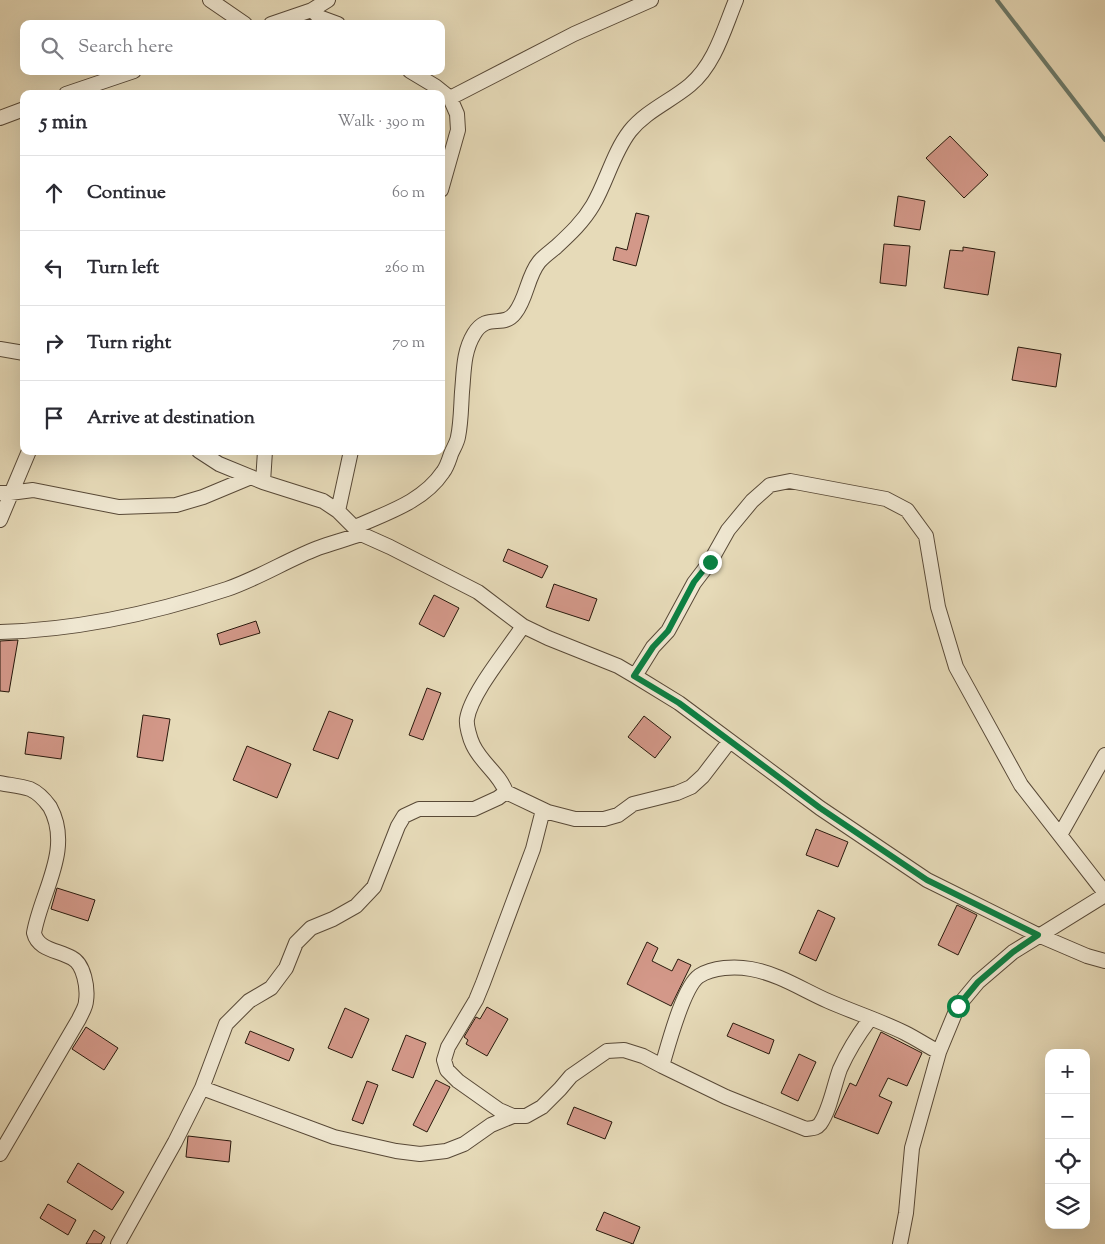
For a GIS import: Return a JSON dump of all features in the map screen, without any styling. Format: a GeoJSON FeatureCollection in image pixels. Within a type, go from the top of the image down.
{"type":"FeatureCollection","features":[{"type":"Feature","properties":{"kind":"street"},"geometry":{"type":"LineString","coordinates":[[210,0],[240,20]]}},
{"type":"Feature","properties":{"kind":"street"},"geometry":{"type":"LineString","coordinates":[[283,20],[312,10],[328,0]]}},
{"type":"Feature","properties":{"kind":"street"},"geometry":{"type":"LineString","coordinates":[[450,98],[574,34],[651,0]]}},
{"type":"Feature","properties":{"kind":"street"},"geometry":{"type":"LineString","coordinates":[[0,632],[30,631],[93,624],[229,588],[358,531],[424,492],[444,471],[458,438],[464,359],[469,343],[474,335],[483,324],[509,320],[514,315],[521,305],[527,284],[539,262],[576,228],[590,210],[630,131],[643,118],[690,85],[703,72],[713,54],[736,0]]}},
{"type":"Feature","properties":{"kind":"street"},"geometry":{"type":"LineString","coordinates":[[312,10],[319,17],[327,20]]}},
{"type":"Feature","properties":{"kind":"street"},"geometry":{"type":"LineString","coordinates":[[78,90],[122,75]]}},
{"type":"Feature","properties":{"kind":"street"},"geometry":{"type":"LineString","coordinates":[[417,75],[440,90]]}},
{"type":"Feature","properties":{"kind":"street"},"geometry":{"type":"LineString","coordinates":[[445,94],[450,98],[457,114],[458,130],[445,168]]}},
{"type":"Feature","properties":{"kind":"street"},"geometry":{"type":"LineString","coordinates":[[0,118],[20,110]]}},
{"type":"Feature","properties":{"kind":"street"},"geometry":{"type":"LineString","coordinates":[[0,349],[20,352]]}},
{"type":"Feature","properties":{"kind":"street"},"geometry":{"type":"LineString","coordinates":[[0,520],[5,493],[27,455]]}},
{"type":"Feature","properties":{"kind":"street"},"geometry":{"type":"LineString","coordinates":[[205,455],[219,464],[257,479],[323,501],[338,511],[358,531],[478,592],[523,626],[618,666],[686,708],[820,808],[927,880],[1038,935],[1105,961]]}},
{"type":"Feature","properties":{"kind":"street"},"geometry":{"type":"LineString","coordinates":[[257,479],[264,455]]}},
{"type":"Feature","properties":{"kind":"street"},"geometry":{"type":"LineString","coordinates":[[338,511],[349,455]]}},
{"type":"Feature","properties":{"kind":"street"},"geometry":{"type":"LineString","coordinates":[[5,493],[33,490],[119,506],[176,505],[257,479]]}},
{"type":"Feature","properties":{"kind":"street"},"geometry":{"type":"LineString","coordinates":[[634,676],[653,647],[668,631],[694,582],[710,562],[728,530],[752,501],[770,485],[790,481],[886,499],[907,510],[926,536],[938,607],[956,667],[1021,785],[1105,894],[1013,952],[978,982],[958,1006],[938,1052],[912,1148],[906,1213],[900,1244]]}},
{"type":"Feature","properties":{"kind":"street"},"geometry":{"type":"LineString","coordinates":[[523,626],[477,694],[467,720],[472,743],[480,757],[502,781],[506,792],[543,810],[575,819],[604,819],[618,815],[633,804],[677,793],[691,787],[703,776],[730,742]]}},
{"type":"Feature","properties":{"kind":"street"},"geometry":{"type":"LineString","coordinates":[[1060,835],[1105,755]]}},
{"type":"Feature","properties":{"kind":"street"},"geometry":{"type":"LineString","coordinates":[[0,784],[31,790],[45,799],[54,815],[58,830],[58,850],[34,933],[35,940],[44,946],[74,958],[82,971],[86,984],[86,1002],[70,1036],[0,1154]]}},
{"type":"Feature","properties":{"kind":"street"},"geometry":{"type":"LineString","coordinates":[[118,1244],[175,1142],[202,1088],[226,1024],[249,1001],[271,988],[286,968],[296,943],[311,928],[356,906],[374,887],[398,826],[404,816],[419,809],[474,809],[493,801],[506,792]]}},
{"type":"Feature","properties":{"kind":"street"},"geometry":{"type":"LineString","coordinates":[[513,1116],[499,1110],[458,1082],[447,1070],[444,1060],[448,1046],[476,1000],[533,848],[543,810]]}},
{"type":"Feature","properties":{"kind":"street"},"geometry":{"type":"LineString","coordinates":[[662,1066],[689,986],[698,976],[727,967],[750,968],[776,976],[904,1033],[938,1052]]}},
{"type":"Feature","properties":{"kind":"street"},"geometry":{"type":"LineString","coordinates":[[202,1088],[334,1136],[396,1151],[420,1154],[446,1151],[464,1144],[491,1125],[513,1116],[526,1116],[542,1107],[571,1076],[607,1052],[624,1050],[643,1056],[726,1098],[806,1129],[819,1125],[840,1068],[854,1041],[870,1019]]}},
{"type":"Feature","properties":{"kind":"building"},"geometry":{"type":"Polygon","coordinates":[[[950,136],[988,175],[964,198],[926,158],[950,136]]]}},
{"type":"Feature","properties":{"kind":"building"},"geometry":{"type":"Polygon","coordinates":[[[898,196],[925,201],[920,230],[894,226],[898,196]]]}},
{"type":"Feature","properties":{"kind":"building"},"geometry":{"type":"Polygon","coordinates":[[[636,213],[649,216],[636,266],[613,260],[616,247],[627,250],[636,213]]]}},
{"type":"Feature","properties":{"kind":"building"},"geometry":{"type":"Polygon","coordinates":[[[884,244],[910,246],[906,286],[880,283],[884,244]]]}},
{"type":"Feature","properties":{"kind":"building"},"geometry":{"type":"Polygon","coordinates":[[[963,247],[995,252],[988,295],[944,288],[950,250],[963,251],[963,247]]]}},
{"type":"Feature","properties":{"kind":"building"},"geometry":{"type":"Polygon","coordinates":[[[1018,347],[1061,354],[1056,387],[1012,380],[1018,347]]]}},
{"type":"Feature","properties":{"kind":"building"},"geometry":{"type":"Polygon","coordinates":[[[508,549],[548,566],[542,578],[503,561],[508,549]]]}},
{"type":"Feature","properties":{"kind":"building"},"geometry":{"type":"Polygon","coordinates":[[[554,584],[597,599],[589,621],[546,607],[554,584]]]}},
{"type":"Feature","properties":{"kind":"building"},"geometry":{"type":"Polygon","coordinates":[[[434,595],[459,608],[444,637],[419,624],[434,595]]]}},
{"type":"Feature","properties":{"kind":"building"},"geometry":{"type":"Polygon","coordinates":[[[256,621],[260,633],[220,645],[217,634],[256,621]]]}},
{"type":"Feature","properties":{"kind":"building"},"geometry":{"type":"Polygon","coordinates":[[[18,640],[9,692],[0,691],[0,641],[18,640]]]}},
{"type":"Feature","properties":{"kind":"building"},"geometry":{"type":"Polygon","coordinates":[[[427,688],[441,693],[423,740],[409,735],[427,688]]]}},
{"type":"Feature","properties":{"kind":"building"},"geometry":{"type":"Polygon","coordinates":[[[329,711],[353,720],[338,759],[313,750],[329,711]]]}},
{"type":"Feature","properties":{"kind":"building"},"geometry":{"type":"Polygon","coordinates":[[[143,715],[170,719],[163,761],[137,757],[143,715]]]}},
{"type":"Feature","properties":{"kind":"building"},"geometry":{"type":"Polygon","coordinates":[[[644,716],[671,737],[655,758],[628,737],[644,716]]]}},
{"type":"Feature","properties":{"kind":"building"},"geometry":{"type":"Polygon","coordinates":[[[28,732],[64,737],[61,759],[25,754],[28,732]]]}},
{"type":"Feature","properties":{"kind":"building"},"geometry":{"type":"Polygon","coordinates":[[[247,746],[291,764],[277,798],[233,780],[247,746]]]}},
{"type":"Feature","properties":{"kind":"building"},"geometry":{"type":"Polygon","coordinates":[[[816,829],[848,842],[838,867],[806,855],[816,829]]]}},
{"type":"Feature","properties":{"kind":"building"},"geometry":{"type":"Polygon","coordinates":[[[57,888],[95,900],[88,921],[51,909],[57,888]]]}},
{"type":"Feature","properties":{"kind":"building"},"geometry":{"type":"Polygon","coordinates":[[[957,905],[977,915],[958,955],[938,945],[957,905]]]}},
{"type":"Feature","properties":{"kind":"building"},"geometry":{"type":"Polygon","coordinates":[[[818,910],[835,918],[816,961],[799,953],[818,910]]]}},
{"type":"Feature","properties":{"kind":"building"},"geometry":{"type":"Polygon","coordinates":[[[647,942],[658,948],[652,961],[672,971],[678,959],[691,965],[671,1006],[627,984],[647,942]]]}},
{"type":"Feature","properties":{"kind":"building"},"geometry":{"type":"Polygon","coordinates":[[[487,1007],[508,1019],[487,1056],[466,1044],[468,1040],[464,1037],[476,1017],[480,1019],[487,1007]]]}},
{"type":"Feature","properties":{"kind":"building"},"geometry":{"type":"Polygon","coordinates":[[[345,1008],[369,1019],[352,1058],[328,1048],[345,1008]]]}},
{"type":"Feature","properties":{"kind":"building"},"geometry":{"type":"Polygon","coordinates":[[[733,1023],[774,1040],[769,1054],[727,1036],[733,1023]]]}},
{"type":"Feature","properties":{"kind":"building"},"geometry":{"type":"Polygon","coordinates":[[[86,1027],[118,1048],[104,1070],[72,1049],[86,1027]]]}},
{"type":"Feature","properties":{"kind":"building"},"geometry":{"type":"Polygon","coordinates":[[[250,1031],[294,1049],[289,1061],[245,1043],[250,1031]]]}},
{"type":"Feature","properties":{"kind":"building"},"geometry":{"type":"Polygon","coordinates":[[[881,1032],[922,1053],[907,1086],[888,1078],[879,1096],[892,1102],[878,1134],[834,1117],[850,1083],[856,1086],[881,1032]]]}},
{"type":"Feature","properties":{"kind":"building"},"geometry":{"type":"Polygon","coordinates":[[[406,1035],[426,1043],[413,1078],[392,1070],[406,1035]]]}},
{"type":"Feature","properties":{"kind":"building"},"geometry":{"type":"Polygon","coordinates":[[[799,1054],[816,1062],[798,1101],[781,1093],[799,1054]]]}},
{"type":"Feature","properties":{"kind":"building"},"geometry":{"type":"Polygon","coordinates":[[[436,1080],[450,1087],[427,1132],[413,1125],[436,1080]]]}},
{"type":"Feature","properties":{"kind":"building"},"geometry":{"type":"Polygon","coordinates":[[[367,1081],[378,1085],[363,1124],[352,1120],[367,1081]]]}},
{"type":"Feature","properties":{"kind":"building"},"geometry":{"type":"Polygon","coordinates":[[[574,1107],[612,1122],[605,1139],[567,1124],[574,1107]]]}},
{"type":"Feature","properties":{"kind":"building"},"geometry":{"type":"Polygon","coordinates":[[[188,1136],[231,1141],[229,1162],[186,1157],[188,1136]]]}},
{"type":"Feature","properties":{"kind":"building"},"geometry":{"type":"Polygon","coordinates":[[[78,1163],[124,1192],[112,1210],[67,1182],[78,1163]]]}},
{"type":"Feature","properties":{"kind":"building"},"geometry":{"type":"Polygon","coordinates":[[[48,1204],[76,1220],[68,1235],[40,1218],[48,1204]]]}},
{"type":"Feature","properties":{"kind":"building"},"geometry":{"type":"Polygon","coordinates":[[[604,1212],[640,1227],[633,1244],[596,1230],[604,1212]]]}},
{"type":"Feature","properties":{"kind":"building"},"geometry":{"type":"Polygon","coordinates":[[[94,1230],[105,1237],[101,1244],[86,1244],[94,1230]]]}},
{"type":"Feature","properties":{"kind":"waterway"},"geometry":{"type":"LineString","coordinates":[[997,0],[1105,140]]}},
{"type":"Feature","properties":{"kind":"route"},"geometry":{"type":"LineString","coordinates":[[710,562],[694,582],[668,631],[653,647],[634,676],[679,703],[820,808],[927,880],[1038,935],[1013,952],[978,982],[958,1006]]}}]}
